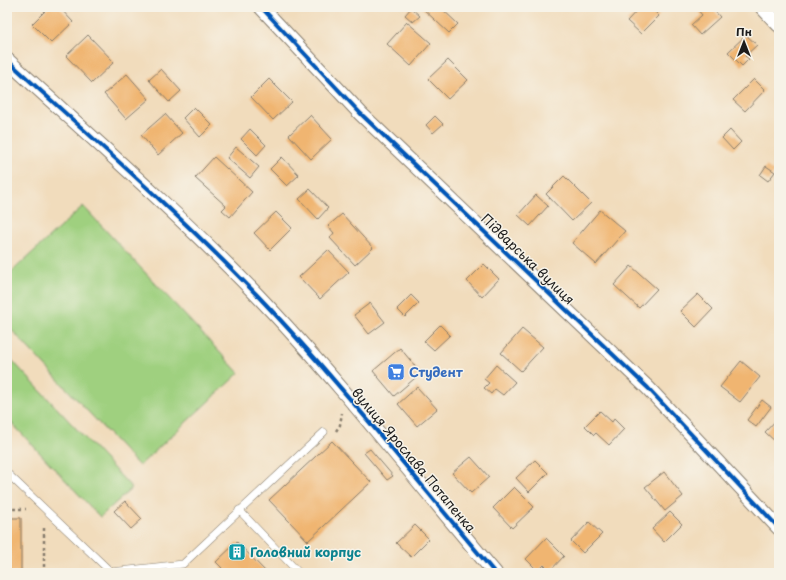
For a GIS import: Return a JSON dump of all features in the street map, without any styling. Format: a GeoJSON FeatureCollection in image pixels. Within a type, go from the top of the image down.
{"type":"FeatureCollection","features":[{"type":"Feature","properties":{"kind":"street","name":"Підварська вулиця"},"geometry":{"type":"LineString","coordinates":[[261,7],[361,114],[648,388],[779,528]]}},
{"type":"Feature","properties":{"kind":"street"},"geometry":{"type":"LineString","coordinates":[[762,7],[779,25]]}},
{"type":"Feature","properties":{"kind":"street","name":"вулиця Ярослава Потапенка"},"geometry":{"type":"LineString","coordinates":[[7,60],[183,223],[256,294],[353,403],[495,573]]}},
{"type":"Feature","properties":{"kind":"lane"},"geometry":{"type":"LineString","coordinates":[[7,473],[111,572],[183,564],[324,432]]}},
{"type":"Feature","properties":{"kind":"lane"},"geometry":{"type":"LineString","coordinates":[[239,510],[299,573]]}},
{"type":"Feature","properties":{"kind":"path"},"geometry":{"type":"LineString","coordinates":[[7,509],[44,509],[44,573]]}},
{"type":"Feature","properties":{"kind":"green space"},"geometry":{"type":"Polygon","coordinates":[[[83,206],[239,373],[139,466],[7,325],[7,276],[83,206]]]}},
{"type":"Feature","properties":{"kind":"green space"},"geometry":{"type":"Polygon","coordinates":[[[7,355],[132,488],[100,517],[7,418],[7,355]]]}},
{"type":"Feature","properties":{"kind":"building"},"geometry":{"type":"Polygon","coordinates":[[[49,7],[59,7],[73,22],[51,43],[32,24],[49,7]]]}},
{"type":"Feature","properties":{"kind":"building"},"geometry":{"type":"Polygon","coordinates":[[[421,7],[440,7],[458,24],[449,33],[421,7]]]}},
{"type":"Feature","properties":{"kind":"building"},"geometry":{"type":"Polygon","coordinates":[[[640,7],[650,7],[659,16],[641,34],[627,21],[640,7]]]}},
{"type":"Feature","properties":{"kind":"building"},"geometry":{"type":"Polygon","coordinates":[[[699,7],[711,7],[720,17],[700,35],[691,25],[702,15],[697,9],[699,7]]]}},
{"type":"Feature","properties":{"kind":"building"},"geometry":{"type":"Polygon","coordinates":[[[411,8],[420,16],[413,22],[405,15],[411,8]]]}},
{"type":"Feature","properties":{"kind":"building"},"geometry":{"type":"Polygon","coordinates":[[[407,22],[431,43],[411,66],[387,44],[407,22]]]}},
{"type":"Feature","properties":{"kind":"building"},"geometry":{"type":"Polygon","coordinates":[[[88,35],[114,62],[92,83],[66,56],[88,35]]]}},
{"type":"Feature","properties":{"kind":"building"},"geometry":{"type":"Polygon","coordinates":[[[746,35],[757,45],[745,56],[749,59],[742,66],[728,52],[746,35]]]}},
{"type":"Feature","properties":{"kind":"building"},"geometry":{"type":"Polygon","coordinates":[[[448,60],[468,80],[448,99],[428,79],[448,60]]]}},
{"type":"Feature","properties":{"kind":"building"},"geometry":{"type":"Polygon","coordinates":[[[161,69],[181,91],[169,102],[149,80],[161,69]]]}},
{"type":"Feature","properties":{"kind":"building"},"geometry":{"type":"Polygon","coordinates":[[[127,74],[149,99],[126,119],[104,94],[127,74]]]}},
{"type":"Feature","properties":{"kind":"building"},"geometry":{"type":"Polygon","coordinates":[[[269,79],[292,102],[273,120],[251,97],[269,79]]]}},
{"type":"Feature","properties":{"kind":"building"},"geometry":{"type":"Polygon","coordinates":[[[754,79],[765,90],[745,111],[733,100],[754,79]]]}},
{"type":"Feature","properties":{"kind":"building"},"geometry":{"type":"Polygon","coordinates":[[[194,107],[212,125],[200,137],[183,118],[194,107]]]}},
{"type":"Feature","properties":{"kind":"building"},"geometry":{"type":"Polygon","coordinates":[[[165,114],[182,133],[158,155],[141,135],[165,114]]]}},
{"type":"Feature","properties":{"kind":"building"},"geometry":{"type":"Polygon","coordinates":[[[310,115],[332,139],[311,159],[289,135],[310,115]]]}},
{"type":"Feature","properties":{"kind":"building"},"geometry":{"type":"Polygon","coordinates":[[[435,116],[443,124],[433,133],[426,125],[435,116]]]}},
{"type":"Feature","properties":{"kind":"building"},"geometry":{"type":"Polygon","coordinates":[[[250,129],[266,145],[257,155],[241,139],[250,129]]]}},
{"type":"Feature","properties":{"kind":"building"},"geometry":{"type":"Polygon","coordinates":[[[730,130],[741,142],[733,150],[722,138],[730,130]]]}},
{"type":"Feature","properties":{"kind":"building"},"geometry":{"type":"Polygon","coordinates":[[[236,147],[259,167],[250,178],[227,158],[236,147]]]}},
{"type":"Feature","properties":{"kind":"building"},"geometry":{"type":"Polygon","coordinates":[[[214,157],[252,192],[230,217],[222,210],[226,206],[195,178],[214,157]]]}},
{"type":"Feature","properties":{"kind":"building"},"geometry":{"type":"Polygon","coordinates":[[[282,157],[299,175],[287,186],[270,169],[282,157]]]}},
{"type":"Feature","properties":{"kind":"building"},"geometry":{"type":"Polygon","coordinates":[[[766,166],[775,172],[768,181],[760,175],[766,166]]]}},
{"type":"Feature","properties":{"kind":"building"},"geometry":{"type":"Polygon","coordinates":[[[564,176],[591,203],[572,221],[546,194],[564,176]]]}},
{"type":"Feature","properties":{"kind":"building"},"geometry":{"type":"Polygon","coordinates":[[[310,189],[328,208],[318,219],[299,199],[310,189]]]}},
{"type":"Feature","properties":{"kind":"building"},"geometry":{"type":"Polygon","coordinates":[[[536,195],[548,206],[530,226],[518,215],[536,195]]]}},
{"type":"Feature","properties":{"kind":"building"},"geometry":{"type":"Polygon","coordinates":[[[600,210],[625,231],[596,264],[572,243],[600,210]]]}},
{"type":"Feature","properties":{"kind":"building"},"geometry":{"type":"Polygon","coordinates":[[[276,212],[292,228],[270,250],[254,233],[276,212]]]}},
{"type":"Feature","properties":{"kind":"building"},"geometry":{"type":"Polygon","coordinates":[[[342,214],[373,248],[355,265],[330,238],[334,233],[328,226],[342,214]]]}},
{"type":"Feature","properties":{"kind":"building"},"geometry":{"type":"Polygon","coordinates":[[[328,250],[349,272],[320,299],[299,277],[328,250]]]}},
{"type":"Feature","properties":{"kind":"building"},"geometry":{"type":"Polygon","coordinates":[[[484,264],[499,279],[482,297],[467,281],[484,264]]]}},
{"type":"Feature","properties":{"kind":"building"},"geometry":{"type":"Polygon","coordinates":[[[631,266],[657,289],[639,308],[614,285],[631,266]]]}},
{"type":"Feature","properties":{"kind":"building"},"geometry":{"type":"Polygon","coordinates":[[[698,294],[713,309],[696,327],[680,311],[698,294]]]}},
{"type":"Feature","properties":{"kind":"building"},"geometry":{"type":"Polygon","coordinates":[[[411,295],[419,303],[405,317],[397,309],[411,295]]]}},
{"type":"Feature","properties":{"kind":"building"},"geometry":{"type":"Polygon","coordinates":[[[370,303],[385,322],[369,334],[354,315],[370,303]]]}},
{"type":"Feature","properties":{"kind":"building"},"geometry":{"type":"Polygon","coordinates":[[[440,325],[450,335],[434,350],[424,341],[440,325]]]}},
{"type":"Feature","properties":{"kind":"building"},"geometry":{"type":"Polygon","coordinates":[[[522,329],[543,347],[521,371],[501,353],[522,329]]]}},
{"type":"Feature","properties":{"kind":"building"},"geometry":{"type":"Polygon","coordinates":[[[400,348],[421,373],[394,396],[373,371],[400,348]]]}},
{"type":"Feature","properties":{"kind":"building"},"geometry":{"type":"Polygon","coordinates":[[[741,361],[760,377],[740,402],[720,387],[741,361]]]}},
{"type":"Feature","properties":{"kind":"building"},"geometry":{"type":"Polygon","coordinates":[[[496,365],[515,382],[503,395],[495,389],[491,394],[484,388],[489,383],[484,379],[496,365]]]}},
{"type":"Feature","properties":{"kind":"building"},"geometry":{"type":"Polygon","coordinates":[[[417,387],[437,409],[417,426],[398,404],[417,387]]]}},
{"type":"Feature","properties":{"kind":"building"},"geometry":{"type":"Polygon","coordinates":[[[762,400],[771,407],[756,427],[747,420],[762,400]]]}},
{"type":"Feature","properties":{"kind":"building"},"geometry":{"type":"Polygon","coordinates":[[[600,411],[612,422],[614,419],[624,429],[609,445],[596,433],[594,435],[585,426],[600,411]]]}},
{"type":"Feature","properties":{"kind":"building"},"geometry":{"type":"Polygon","coordinates":[[[779,417],[779,445],[765,432],[779,417]]]}},
{"type":"Feature","properties":{"kind":"building"},"geometry":{"type":"Polygon","coordinates":[[[332,441],[371,482],[308,541],[269,500],[332,441]]]}},
{"type":"Feature","properties":{"kind":"building"},"geometry":{"type":"Polygon","coordinates":[[[370,449],[393,476],[387,480],[364,453],[370,449]]]}},
{"type":"Feature","properties":{"kind":"building"},"geometry":{"type":"Polygon","coordinates":[[[471,457],[489,477],[471,493],[452,473],[471,457]]]}},
{"type":"Feature","properties":{"kind":"building"},"geometry":{"type":"Polygon","coordinates":[[[535,460],[548,473],[529,492],[516,478],[535,460]]]}},
{"type":"Feature","properties":{"kind":"building"},"geometry":{"type":"Polygon","coordinates":[[[664,472],[683,496],[665,511],[645,487],[664,472]]]}},
{"type":"Feature","properties":{"kind":"building"},"geometry":{"type":"Polygon","coordinates":[[[514,487],[534,507],[512,528],[493,508],[514,487]]]}},
{"type":"Feature","properties":{"kind":"building"},"geometry":{"type":"Polygon","coordinates":[[[125,501],[142,519],[131,529],[114,511],[125,501]]]}},
{"type":"Feature","properties":{"kind":"building"},"geometry":{"type":"Polygon","coordinates":[[[670,512],[682,524],[664,542],[652,529],[670,512]]]}},
{"type":"Feature","properties":{"kind":"building"},"geometry":{"type":"Polygon","coordinates":[[[7,518],[21,518],[21,573],[7,573],[7,518]]]}},
{"type":"Feature","properties":{"kind":"building"},"geometry":{"type":"Polygon","coordinates":[[[589,522],[602,534],[583,553],[571,541],[589,522]]]}},
{"type":"Feature","properties":{"kind":"building"},"geometry":{"type":"Polygon","coordinates":[[[415,525],[429,539],[411,557],[396,543],[415,525]]]}},
{"type":"Feature","properties":{"kind":"building"},"geometry":{"type":"Polygon","coordinates":[[[546,538],[564,556],[550,571],[544,565],[538,571],[526,559],[546,538]]]}},
{"type":"Feature","properties":{"kind":"building","name":"Головний корпус"},"geometry":{"type":"Polygon","coordinates":[[[237,542],[267,573],[217,573],[222,568],[216,562],[237,542]]]}},
{"type":"Feature","properties":{"kind":"cycle path"},"geometry":{"type":"LineString","coordinates":[[261,7],[361,114],[648,388],[779,528]]}},
{"type":"Feature","properties":{"kind":"cycle path"},"geometry":{"type":"LineString","coordinates":[[7,60],[165,204],[256,294],[348,397],[495,573]]}},
{"type":"Feature","properties":{"kind":"place","name":"Студент"},"geometry":{"type":"Point","coordinates":[396,372]}},
{"type":"Feature","properties":{"kind":"place","name":"Головний корпус"},"geometry":{"type":"Point","coordinates":[237,552]}}]}
